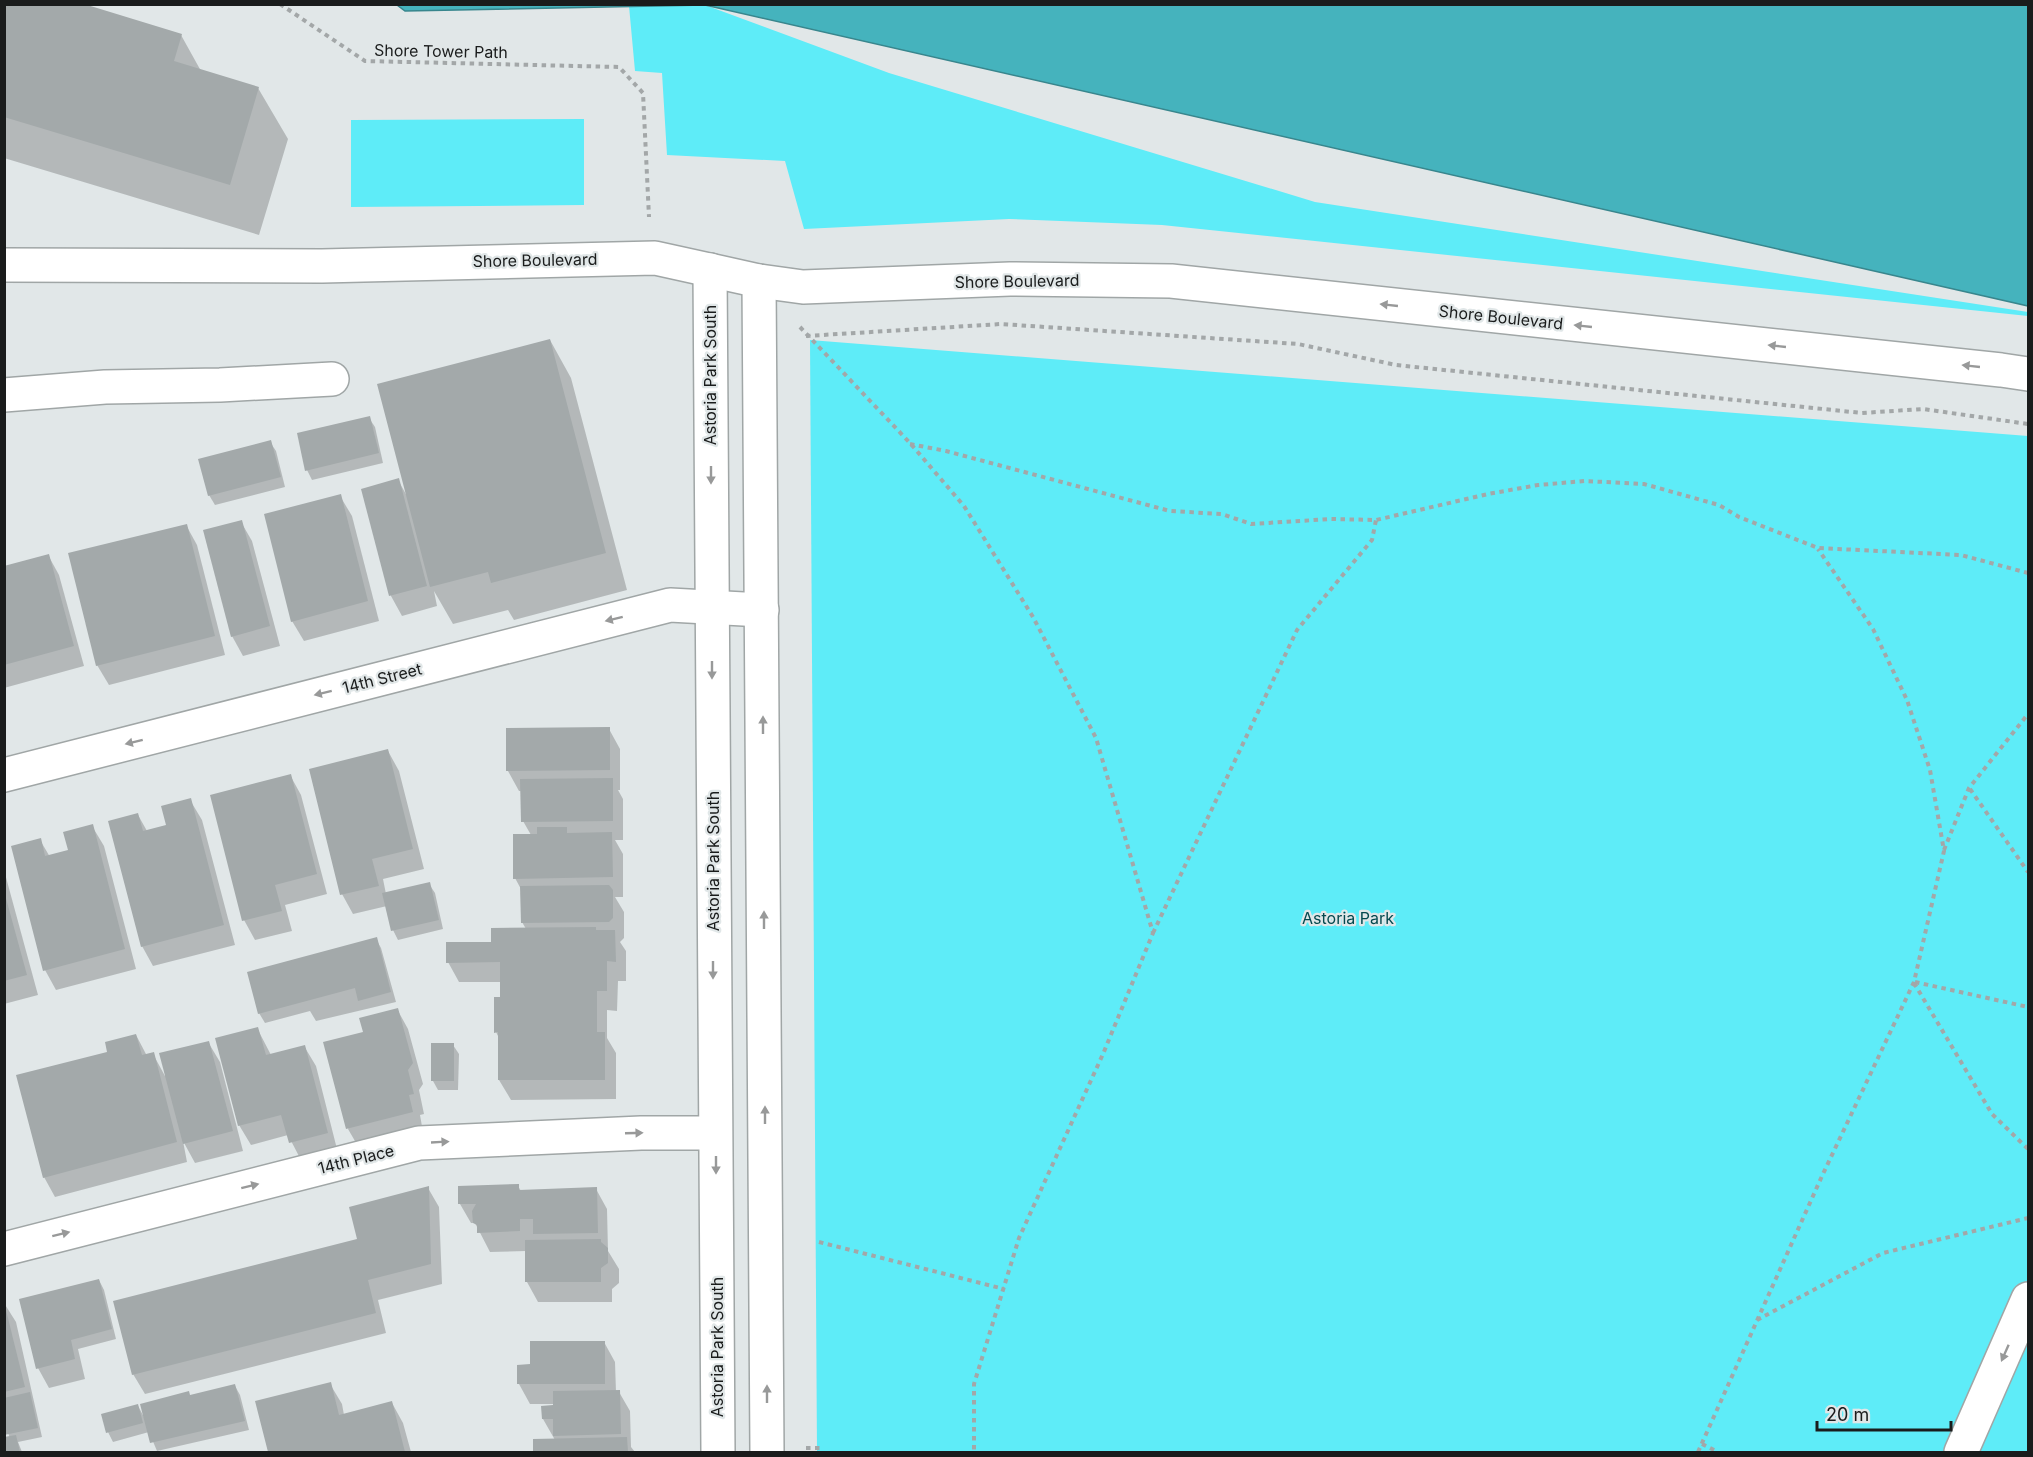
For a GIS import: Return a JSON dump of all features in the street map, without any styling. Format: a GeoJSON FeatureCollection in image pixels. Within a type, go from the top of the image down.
{"type":"FeatureCollection","features":[{"type":"Feature","properties":{"kind":"main road","name":"Shore Boulevard"},"geometry":{"type":"LineString","coordinates":[[4,265],[322,266],[655,258],[759,281],[802,287],[1010,279],[1171,281],[2028,374]]}},
{"type":"Feature","properties":{"kind":"main road","name":"Astoria Park South"},"geometry":{"type":"LineString","coordinates":[[710,270],[718,1452]]}},
{"type":"Feature","properties":{"kind":"main road"},"geometry":{"type":"LineString","coordinates":[[759,281],[767,1452]]}},
{"type":"Feature","properties":{"kind":"main road"},"geometry":{"type":"LineString","coordinates":[[4,395],[105,387],[332,380]]}},
{"type":"Feature","properties":{"kind":"main road","name":"14th Street"},"geometry":{"type":"LineString","coordinates":[[4,775],[670,605],[762,610]]}},
{"type":"Feature","properties":{"kind":"main road","name":"14th Place"},"geometry":{"type":"LineString","coordinates":[[4,1249],[419,1143],[641,1133],[716,1133]]}},
{"type":"Feature","properties":{"kind":"main road"},"geometry":{"type":"LineString","coordinates":[[1960,1452],[2028,1299]]}},
{"type":"Feature","properties":{"kind":"path","name":"Shore Tower Path"},"geometry":{"type":"LineString","coordinates":[[280,4],[365,61],[619,67],[643,93],[649,217]]}},
{"type":"Feature","properties":{"kind":"path"},"geometry":{"type":"LineString","coordinates":[[1153,933],[1096,738],[1033,617],[964,506],[910,443],[808,336],[1001,324],[1286,343],[1396,364],[1862,413],[1923,409],[2028,424]]}},
{"type":"Feature","properties":{"kind":"path"},"geometry":{"type":"LineString","coordinates":[[910,443],[1170,511],[1222,514],[1251,524],[1331,519],[1376,520],[1538,485],[1585,481],[1644,484],[1719,505],[1740,517],[1818,548],[1961,555],[2028,573]]}},
{"type":"Feature","properties":{"kind":"path"},"geometry":{"type":"LineString","coordinates":[[974,1452],[974,1384],[1019,1238],[1103,1054],[1153,933],[1297,630],[1371,540],[1376,520]]}},
{"type":"Feature","properties":{"kind":"path"},"geometry":{"type":"LineString","coordinates":[[1818,548],[1873,629],[1907,700],[1930,770],[1944,851]]}},
{"type":"Feature","properties":{"kind":"path"},"geometry":{"type":"LineString","coordinates":[[1698,1452],[1822,1176],[1914,982],[1944,851],[1969,788],[2028,714]]}},
{"type":"Feature","properties":{"kind":"path"},"geometry":{"type":"LineString","coordinates":[[1969,788],[2028,873]]}},
{"type":"Feature","properties":{"kind":"path"},"geometry":{"type":"LineString","coordinates":[[1914,982],[2028,1008]]}},
{"type":"Feature","properties":{"kind":"path"},"geometry":{"type":"LineString","coordinates":[[1914,982],[1992,1114],[2028,1149]]}},
{"type":"Feature","properties":{"kind":"path"},"geometry":{"type":"LineString","coordinates":[[1757,1320],[1883,1253],[2028,1218]]}},
{"type":"Feature","properties":{"kind":"path"},"geometry":{"type":"LineString","coordinates":[[819,1242],[1004,1289]]}},
{"type":"Feature","properties":{"kind":"path"},"geometry":{"type":"LineString","coordinates":[[1702,1444],[1718,1452]]}},
{"type":"Feature","properties":{"kind":"path"},"geometry":{"type":"LineString","coordinates":[[800,1448],[821,1448]]}},
{"type":"Feature","properties":{"kind":"green space"},"geometry":{"type":"Polygon","coordinates":[[[705,5],[889,73],[1315,202],[2028,312],[2028,316],[1162,225],[1009,219],[804,229],[785,161],[667,155],[662,73],[635,71],[629,6],[705,5]]]}},
{"type":"Feature","properties":{"kind":"green space"},"geometry":{"type":"Polygon","coordinates":[[[584,119],[584,205],[351,207],[351,120],[584,119]]]}},
{"type":"Feature","properties":{"kind":"green space","name":"Astoria Park"},"geometry":{"type":"Polygon","coordinates":[[[810,340],[2028,436],[2028,1452],[817,1452],[810,340]]]}},
{"type":"Feature","properties":{"kind":"shaded area"},"geometry":{"type":"Polygon","coordinates":[[[397,5],[705,5],[405,11],[397,5]]]}},
{"type":"Feature","properties":{"kind":"shaded area"},"geometry":{"type":"Polygon","coordinates":[[[705,5],[2028,5],[2028,306],[705,5]]]}},
{"type":"Feature","properties":{"kind":"building"},"geometry":{"type":"Polygon","coordinates":[[[4,4],[84,4],[182,34],[174,61],[259,87],[230,185],[4,117],[4,4]]]}},
{"type":"Feature","properties":{"kind":"building"},"geometry":{"type":"Polygon","coordinates":[[[550,339],[606,553],[491,583],[488,572],[430,587],[377,384],[550,339]]]}},
{"type":"Feature","properties":{"kind":"building"},"geometry":{"type":"Polygon","coordinates":[[[370,416],[379,453],[305,471],[297,433],[370,416]]]}},
{"type":"Feature","properties":{"kind":"building"},"geometry":{"type":"Polygon","coordinates":[[[271,440],[281,477],[208,496],[198,459],[271,440]]]}},
{"type":"Feature","properties":{"kind":"building"},"geometry":{"type":"Polygon","coordinates":[[[399,478],[427,586],[389,596],[361,489],[399,478]]]}},
{"type":"Feature","properties":{"kind":"building"},"geometry":{"type":"Polygon","coordinates":[[[341,494],[368,601],[291,622],[264,514],[341,494]]]}},
{"type":"Feature","properties":{"kind":"building"},"geometry":{"type":"Polygon","coordinates":[[[242,520],[270,626],[231,637],[203,530],[242,520]]]}},
{"type":"Feature","properties":{"kind":"building"},"geometry":{"type":"Polygon","coordinates":[[[187,524],[215,636],[96,666],[68,553],[187,524]]]}},
{"type":"Feature","properties":{"kind":"building"},"geometry":{"type":"Polygon","coordinates":[[[49,554],[74,646],[4,665],[4,566],[49,554]]]}},
{"type":"Feature","properties":{"kind":"building"},"geometry":{"type":"Polygon","coordinates":[[[610,727],[610,770],[506,771],[506,728],[610,727]]]}},
{"type":"Feature","properties":{"kind":"building"},"geometry":{"type":"Polygon","coordinates":[[[388,749],[413,849],[372,859],[379,886],[340,895],[309,769],[388,749]]]}},
{"type":"Feature","properties":{"kind":"building"},"geometry":{"type":"Polygon","coordinates":[[[291,774],[317,874],[275,885],[282,911],[242,921],[210,795],[291,774]]]}},
{"type":"Feature","properties":{"kind":"building"},"geometry":{"type":"Polygon","coordinates":[[[613,778],[613,821],[521,822],[520,779],[613,778]]]}},
{"type":"Feature","properties":{"kind":"building"},"geometry":{"type":"Polygon","coordinates":[[[191,798],[224,925],[141,947],[108,821],[138,813],[143,831],[166,825],[161,806],[191,798]]]}},
{"type":"Feature","properties":{"kind":"building"},"geometry":{"type":"Polygon","coordinates":[[[93,824],[125,949],[43,971],[11,846],[41,838],[45,856],[68,850],[63,832],[93,824]]]}},
{"type":"Feature","properties":{"kind":"building"},"geometry":{"type":"Polygon","coordinates":[[[537,827],[567,827],[567,833],[612,832],[613,877],[513,879],[513,834],[537,834],[537,827]]]}},
{"type":"Feature","properties":{"kind":"building"},"geometry":{"type":"Polygon","coordinates":[[[430,882],[439,920],[391,931],[382,893],[430,882]]]}},
{"type":"Feature","properties":{"kind":"building"},"geometry":{"type":"Polygon","coordinates":[[[609,885],[613,890],[613,918],[609,922],[521,923],[520,886],[609,885]]]}},
{"type":"Feature","properties":{"kind":"building"},"geometry":{"type":"Polygon","coordinates":[[[4,891],[27,975],[4,981],[4,891]]]}},
{"type":"Feature","properties":{"kind":"building"},"geometry":{"type":"Polygon","coordinates":[[[596,927],[596,930],[615,930],[616,962],[607,961],[607,991],[597,991],[597,1032],[605,1032],[605,1080],[498,1080],[498,1032],[494,1033],[494,997],[500,997],[500,962],[446,963],[446,942],[491,942],[491,928],[596,927]]]}},
{"type":"Feature","properties":{"kind":"building"},"geometry":{"type":"Polygon","coordinates":[[[377,937],[391,992],[358,1001],[355,988],[258,1014],[247,972],[377,937]]]}},
{"type":"Feature","properties":{"kind":"building"},"geometry":{"type":"Polygon","coordinates":[[[398,1008],[413,1063],[408,1070],[414,1094],[409,1095],[413,1112],[346,1129],[323,1042],[363,1032],[359,1018],[398,1008]]]}},
{"type":"Feature","properties":{"kind":"building"},"geometry":{"type":"Polygon","coordinates":[[[258,1027],[266,1055],[305,1045],[328,1133],[289,1143],[281,1115],[238,1126],[215,1038],[258,1027]]]}},
{"type":"Feature","properties":{"kind":"building"},"geometry":{"type":"Polygon","coordinates":[[[136,1034],[142,1055],[154,1052],[177,1142],[43,1178],[16,1075],[107,1052],[105,1042],[136,1034]]]}},
{"type":"Feature","properties":{"kind":"building"},"geometry":{"type":"Polygon","coordinates":[[[209,1041],[233,1131],[183,1144],[159,1053],[209,1041]]]}},
{"type":"Feature","properties":{"kind":"building"},"geometry":{"type":"Polygon","coordinates":[[[431,1043],[454,1043],[454,1081],[431,1081],[431,1043]]]}},
{"type":"Feature","properties":{"kind":"building"},"geometry":{"type":"Polygon","coordinates":[[[519,1184],[519,1190],[597,1187],[598,1233],[533,1234],[533,1219],[520,1219],[520,1231],[477,1233],[472,1211],[476,1204],[458,1204],[458,1186],[519,1184]]]}},
{"type":"Feature","properties":{"kind":"building"},"geometry":{"type":"Polygon","coordinates":[[[429,1186],[431,1264],[368,1280],[376,1313],[132,1375],[113,1301],[357,1239],[349,1207],[429,1186]]]}},
{"type":"Feature","properties":{"kind":"building"},"geometry":{"type":"Polygon","coordinates":[[[601,1239],[601,1242],[608,1248],[608,1263],[601,1268],[601,1282],[525,1282],[525,1240],[601,1239]]]}},
{"type":"Feature","properties":{"kind":"building"},"geometry":{"type":"Polygon","coordinates":[[[99,1279],[112,1329],[71,1340],[75,1359],[36,1369],[19,1299],[99,1279]]]}},
{"type":"Feature","properties":{"kind":"building"},"geometry":{"type":"Polygon","coordinates":[[[4,1302],[25,1387],[4,1392],[4,1302]]]}},
{"type":"Feature","properties":{"kind":"building"},"geometry":{"type":"Polygon","coordinates":[[[530,1341],[605,1341],[605,1384],[517,1384],[517,1365],[530,1364],[530,1341]]]}},
{"type":"Feature","properties":{"kind":"building"},"geometry":{"type":"Polygon","coordinates":[[[331,1382],[339,1415],[392,1401],[405,1452],[268,1452],[255,1401],[331,1382]]]}},
{"type":"Feature","properties":{"kind":"building"},"geometry":{"type":"Polygon","coordinates":[[[235,1384],[245,1421],[150,1443],[140,1404],[189,1391],[190,1395],[235,1384]]]}},
{"type":"Feature","properties":{"kind":"building"},"geometry":{"type":"Polygon","coordinates":[[[620,1390],[621,1434],[553,1436],[553,1419],[542,1419],[541,1406],[553,1405],[553,1391],[620,1390]]]}},
{"type":"Feature","properties":{"kind":"building"},"geometry":{"type":"Polygon","coordinates":[[[30,1392],[38,1428],[4,1435],[4,1398],[30,1392]]]}},
{"type":"Feature","properties":{"kind":"building"},"geometry":{"type":"Polygon","coordinates":[[[138,1404],[143,1423],[106,1433],[101,1414],[138,1404]]]}},
{"type":"Feature","properties":{"kind":"building"},"geometry":{"type":"Polygon","coordinates":[[[16,1435],[20,1452],[4,1452],[4,1437],[16,1435]]]}},
{"type":"Feature","properties":{"kind":"building"},"geometry":{"type":"Polygon","coordinates":[[[627,1437],[628,1452],[533,1452],[533,1439],[627,1437]]]}}]}
